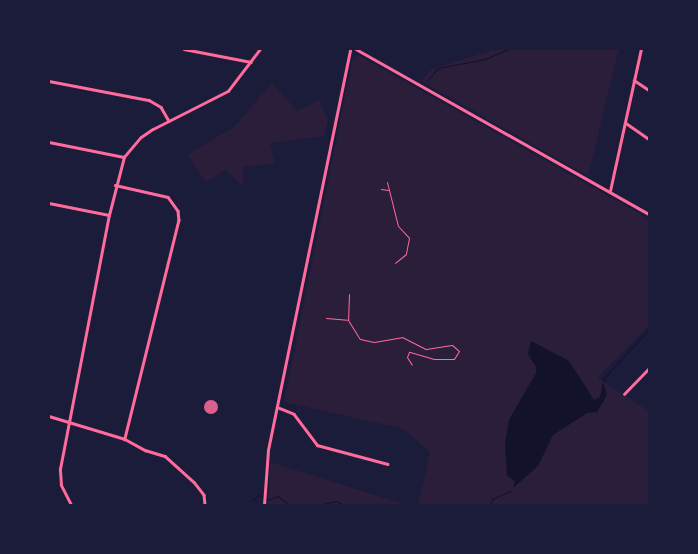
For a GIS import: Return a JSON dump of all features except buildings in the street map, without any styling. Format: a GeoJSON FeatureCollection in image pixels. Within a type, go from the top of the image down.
{"type":"FeatureCollection","features":[{"type":"Feature","properties":{"kind":"street"},"geometry":{"type":"LineString","coordinates":[[184,49],[251,62]]}},
{"type":"Feature","properties":{"kind":"street"},"geometry":{"type":"LineString","coordinates":[[71,505],[61,485],[60,469],[115,185],[124,157],[141,136],[228,91],[260,49]]}},
{"type":"Feature","properties":{"kind":"street"},"geometry":{"type":"LineString","coordinates":[[264,505],[267,460],[350,49]]}},
{"type":"Feature","properties":{"kind":"street"},"geometry":{"type":"LineString","coordinates":[[356,49],[649,214]]}},
{"type":"Feature","properties":{"kind":"street"},"geometry":{"type":"LineString","coordinates":[[610,191],[641,49]]}},
{"type":"Feature","properties":{"kind":"street"},"geometry":{"type":"LineString","coordinates":[[634,80],[649,90]]}},
{"type":"Feature","properties":{"kind":"street"},"geometry":{"type":"LineString","coordinates":[[49,81],[149,100],[161,107],[169,121]]}},
{"type":"Feature","properties":{"kind":"street"},"geometry":{"type":"LineString","coordinates":[[626,123],[649,140]]}},
{"type":"Feature","properties":{"kind":"street"},"geometry":{"type":"LineString","coordinates":[[49,142],[124,157]]}},
{"type":"Feature","properties":{"kind":"street"},"geometry":{"type":"LineString","coordinates":[[115,185],[168,197],[178,211],[179,220],[125,439]]}},
{"type":"Feature","properties":{"kind":"street"},"geometry":{"type":"LineString","coordinates":[[49,203],[109,215]]}},
{"type":"Feature","properties":{"kind":"street"},"geometry":{"type":"LineString","coordinates":[[624,394],[649,368]]}},
{"type":"Feature","properties":{"kind":"street"},"geometry":{"type":"LineString","coordinates":[[646,372],[649,375]]}},
{"type":"Feature","properties":{"kind":"street"},"geometry":{"type":"LineString","coordinates":[[277,407],[294,414],[317,445],[388,464]]}},
{"type":"Feature","properties":{"kind":"street"},"geometry":{"type":"LineString","coordinates":[[49,416],[125,439],[165,456],[194,482],[204,495],[205,505]]}},
{"type":"Feature","properties":{"kind":"path"},"geometry":{"type":"LineString","coordinates":[[387,182],[400,229],[409,238],[406,254],[395,263]]}},
{"type":"Feature","properties":{"kind":"path"},"geometry":{"type":"LineString","coordinates":[[381,189],[388,191]]}},
{"type":"Feature","properties":{"kind":"path"},"geometry":{"type":"LineString","coordinates":[[349,294],[346,307],[348,320],[360,339],[366,342],[402,337],[426,349],[452,346],[459,351],[454,359],[434,359],[409,352],[407,357],[412,365]]}},
{"type":"Feature","properties":{"kind":"path"},"geometry":{"type":"LineString","coordinates":[[326,318],[348,320]]}},
{"type":"Feature","properties":{"kind":"shaded area"},"geometry":{"type":"Polygon","coordinates":[[[496,49],[619,49],[588,176],[421,81],[432,69],[496,49]]]}},
{"type":"Feature","properties":{"kind":"shaded area"},"geometry":{"type":"Polygon","coordinates":[[[358,55],[649,219],[649,325],[598,378],[649,411],[649,505],[418,505],[430,452],[404,429],[284,402],[352,61],[358,55]]]}},
{"type":"Feature","properties":{"kind":"shaded area"},"geometry":{"type":"Polygon","coordinates":[[[272,83],[297,111],[319,100],[328,120],[324,136],[270,143],[275,163],[243,167],[243,186],[225,170],[206,182],[187,155],[234,127],[272,83]]]}},
{"type":"Feature","properties":{"kind":"shaded area"},"geometry":{"type":"Polygon","coordinates":[[[531,341],[569,361],[594,400],[600,397],[603,382],[607,395],[597,412],[587,413],[553,435],[538,466],[513,488],[515,481],[507,476],[505,444],[509,420],[536,373],[536,367],[528,354],[531,341]]]}},
{"type":"Feature","properties":{"kind":"shaded area"},"geometry":{"type":"Polygon","coordinates":[[[270,462],[407,505],[268,505],[270,462]]]}},
{"type":"Feature","properties":{"kind":"waterway"},"geometry":{"type":"LineString","coordinates":[[427,81],[438,68],[485,59],[508,49]]}},
{"type":"Feature","properties":{"kind":"waterway"},"geometry":{"type":"LineString","coordinates":[[604,382],[603,379],[649,329]]}},
{"type":"Feature","properties":{"kind":"waterway"},"geometry":{"type":"LineString","coordinates":[[490,505],[492,499],[510,491]]}},
{"type":"Feature","properties":{"kind":"waterway"},"geometry":{"type":"LineString","coordinates":[[252,500],[259,495],[267,500],[278,496],[289,505]]}},
{"type":"Feature","properties":{"kind":"waterway"},"geometry":{"type":"LineString","coordinates":[[318,505],[337,501],[343,505]]}}]}
